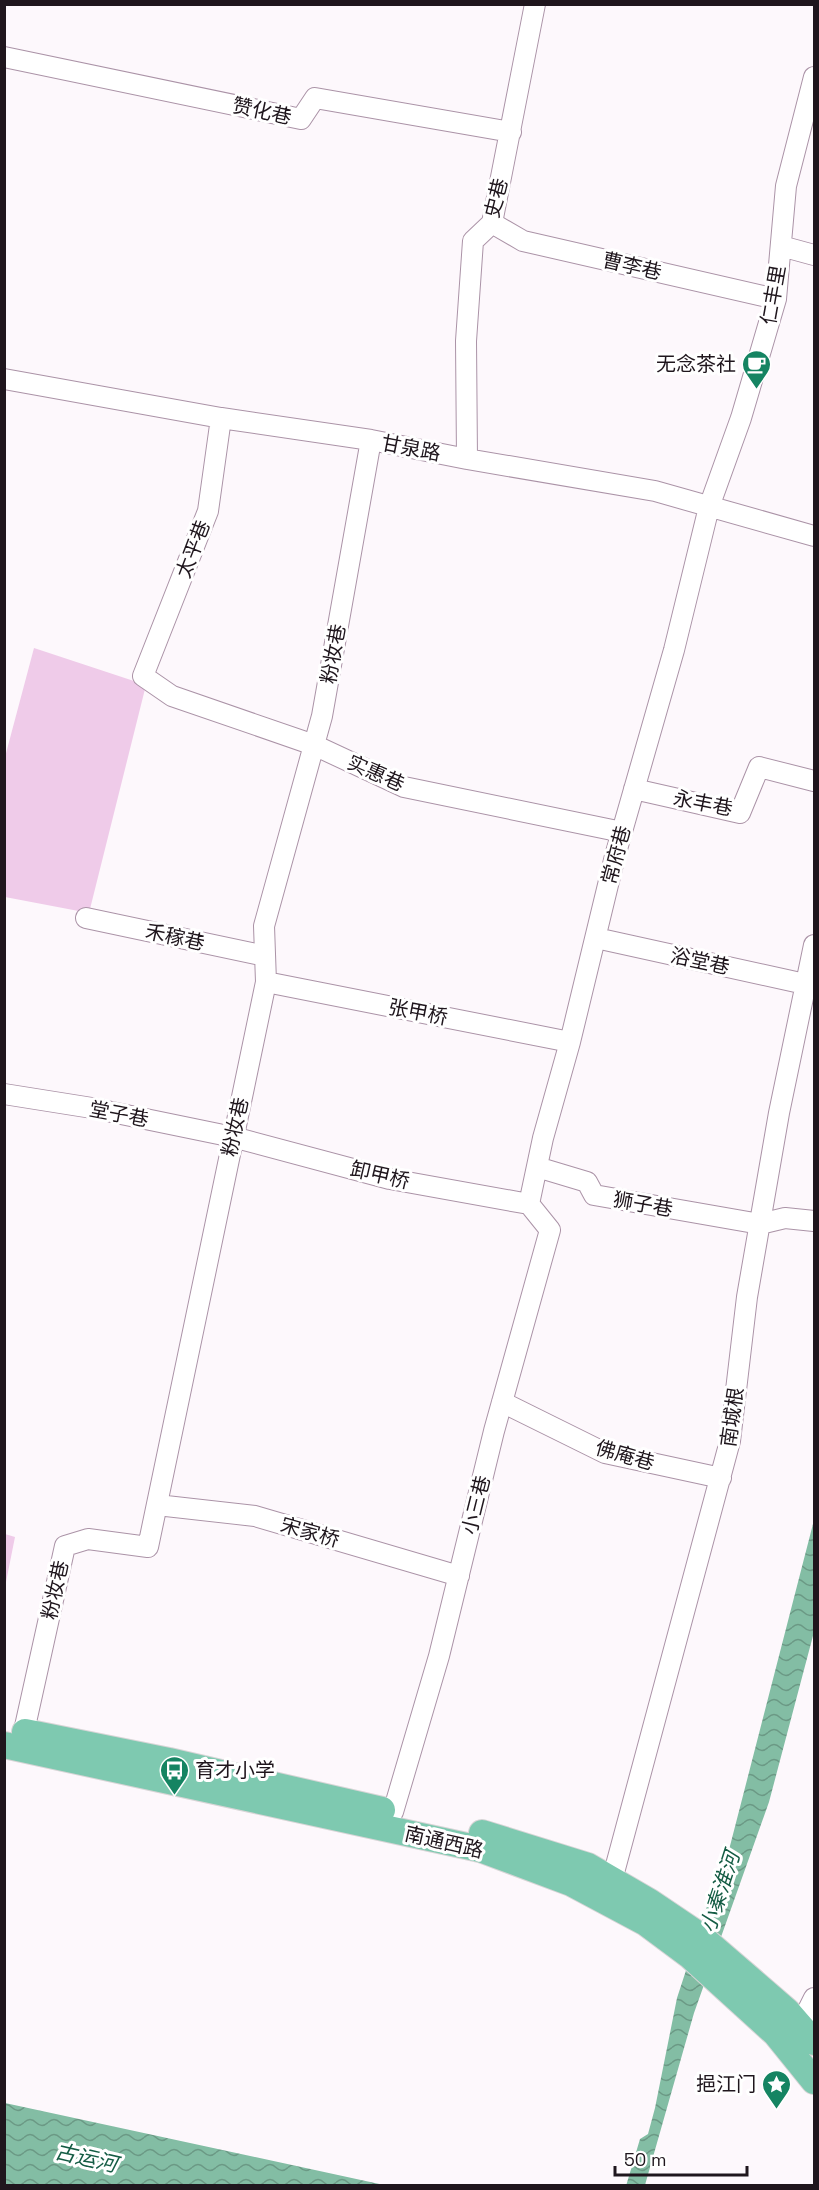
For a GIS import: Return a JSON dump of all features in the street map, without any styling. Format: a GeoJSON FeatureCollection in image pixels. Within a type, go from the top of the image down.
{"type":"FeatureCollection","features":[{"type":"Feature","properties":{"kind":"main road","name":"南通西路"},"geometry":{"type":"LineString","coordinates":[[11,1735],[169,1761],[484,1834],[588,1866],[650,1902],[694,1945],[718,1979],[776,2034],[814,2081]]}},
{"type":"Feature","properties":{"kind":"main road","name":"南通西路"},"geometry":{"type":"LineString","coordinates":[[11,1735],[480,1849],[572,1883],[646,1923],[694,1945],[720,1953],[788,2011],[807,2034]]}},
{"type":"Feature","properties":{"kind":"street","name":"史巷"},"geometry":{"type":"LineString","coordinates":[[467,459],[466,341],[473,241],[492,223],[535,4]]}},
{"type":"Feature","properties":{"kind":"street","name":"赞化巷"},"geometry":{"type":"LineString","coordinates":[[4,57],[301,119],[315,98],[511,132]]}},
{"type":"Feature","properties":{"kind":"street","name":"仁丰里"},"geometry":{"type":"LineString","coordinates":[[709,507],[741,418],[776,299],[786,186],[810,116],[814,77]]}},
{"type":"Feature","properties":{"kind":"street","name":"曹李巷"},"geometry":{"type":"LineString","coordinates":[[492,223],[523,241],[776,299]]}},
{"type":"Feature","properties":{"kind":"street"},"geometry":{"type":"LineString","coordinates":[[781,246],[814,255]]}},
{"type":"Feature","properties":{"kind":"street","name":"甘泉路"},"geometry":{"type":"LineString","coordinates":[[4,379],[221,418],[371,440],[655,491],[814,536]]}},
{"type":"Feature","properties":{"kind":"street","name":"太平巷"},"geometry":{"type":"LineString","coordinates":[[144,676],[208,511],[221,418]]}},
{"type":"Feature","properties":{"kind":"street","name":"粉妆巷"},"geometry":{"type":"LineString","coordinates":[[11,1735],[65,1546],[88,1539],[148,1547],[266,982],[264,926],[322,716],[371,440]]}},
{"type":"Feature","properties":{"kind":"street","name":"常府巷"},"geometry":{"type":"LineString","coordinates":[[529,1204],[622,832],[674,650],[709,507]]}},
{"type":"Feature","properties":{"kind":"street","name":"实惠巷"},"geometry":{"type":"LineString","coordinates":[[144,676],[172,696],[314,745],[404,787],[622,832]]}},
{"type":"Feature","properties":{"kind":"street","name":"永丰巷"},"geometry":{"type":"LineString","coordinates":[[634,789],[740,813],[759,767],[814,781]]}},
{"type":"Feature","properties":{"kind":"street","name":"禾稼巷"},"geometry":{"type":"LineString","coordinates":[[86,918],[265,956]]}},
{"type":"Feature","properties":{"kind":"street","name":"浴堂巷"},"geometry":{"type":"LineString","coordinates":[[596,938],[805,984]]}},
{"type":"Feature","properties":{"kind":"street","name":"南城根"},"geometry":{"type":"LineString","coordinates":[[612,1880],[730,1441],[747,1297],[814,945]]}},
{"type":"Feature","properties":{"kind":"street","name":"张甲桥"},"geometry":{"type":"LineString","coordinates":[[266,982],[570,1042]]}},
{"type":"Feature","properties":{"kind":"street","name":"堂子巷"},"geometry":{"type":"LineString","coordinates":[[4,1094],[92,1108],[233,1137]]}},
{"type":"Feature","properties":{"kind":"street","name":"卸甲桥"},"geometry":{"type":"LineString","coordinates":[[233,1137],[390,1179],[529,1204]]}},
{"type":"Feature","properties":{"kind":"street","name":"狮子巷"},"geometry":{"type":"LineString","coordinates":[[537,1167],[587,1182],[594,1195],[760,1224]]}},
{"type":"Feature","properties":{"kind":"street","name":"小三巷"},"geometry":{"type":"LineString","coordinates":[[393,1812],[439,1656],[502,1402],[550,1230],[529,1204]]}},
{"type":"Feature","properties":{"kind":"street"},"geometry":{"type":"LineString","coordinates":[[760,1224],[785,1218],[814,1221]]}},
{"type":"Feature","properties":{"kind":"street","name":"佛庵巷"},"geometry":{"type":"LineString","coordinates":[[502,1402],[605,1453],[721,1478]]}},
{"type":"Feature","properties":{"kind":"street","name":"宋家桥"},"geometry":{"type":"LineString","coordinates":[[157,1504],[255,1516],[459,1576]]}},
{"type":"Feature","properties":{"kind":"street"},"geometry":{"type":"LineString","coordinates":[[807,2034],[814,1998]]}},
{"type":"Feature","properties":{"kind":"shaded area"},"geometry":{"type":"Polygon","coordinates":[[[34,648],[146,685],[89,913],[5,897],[5,757],[34,648]]]}},
{"type":"Feature","properties":{"kind":"shaded area"},"geometry":{"type":"Polygon","coordinates":[[[4,1534],[15,1537],[5,1587],[4,1534]]]}},
{"type":"Feature","properties":{"kind":"water","name":"小秦淮河"},"geometry":{"type":"Polygon","coordinates":[[[814,1520],[814,1632],[769,1802],[694,2013],[645,2185],[626,2186],[640,2139],[648,2134],[677,1998],[706,1909],[730,1846],[814,1520]]]}},
{"type":"Feature","properties":{"kind":"water","name":"古运河"},"geometry":{"type":"Polygon","coordinates":[[[5,2103],[384,2185],[5,2185],[5,2103]]]}},
{"type":"Feature","properties":{"kind":"place","name":"无念茶社"},"geometry":{"type":"Point","coordinates":[757,390]}},
{"type":"Feature","properties":{"kind":"place","name":"育才小学"},"geometry":{"type":"Point","coordinates":[174,1796]}},
{"type":"Feature","properties":{"kind":"place","name":"挹江门"},"geometry":{"type":"Point","coordinates":[777,2110]}}]}
